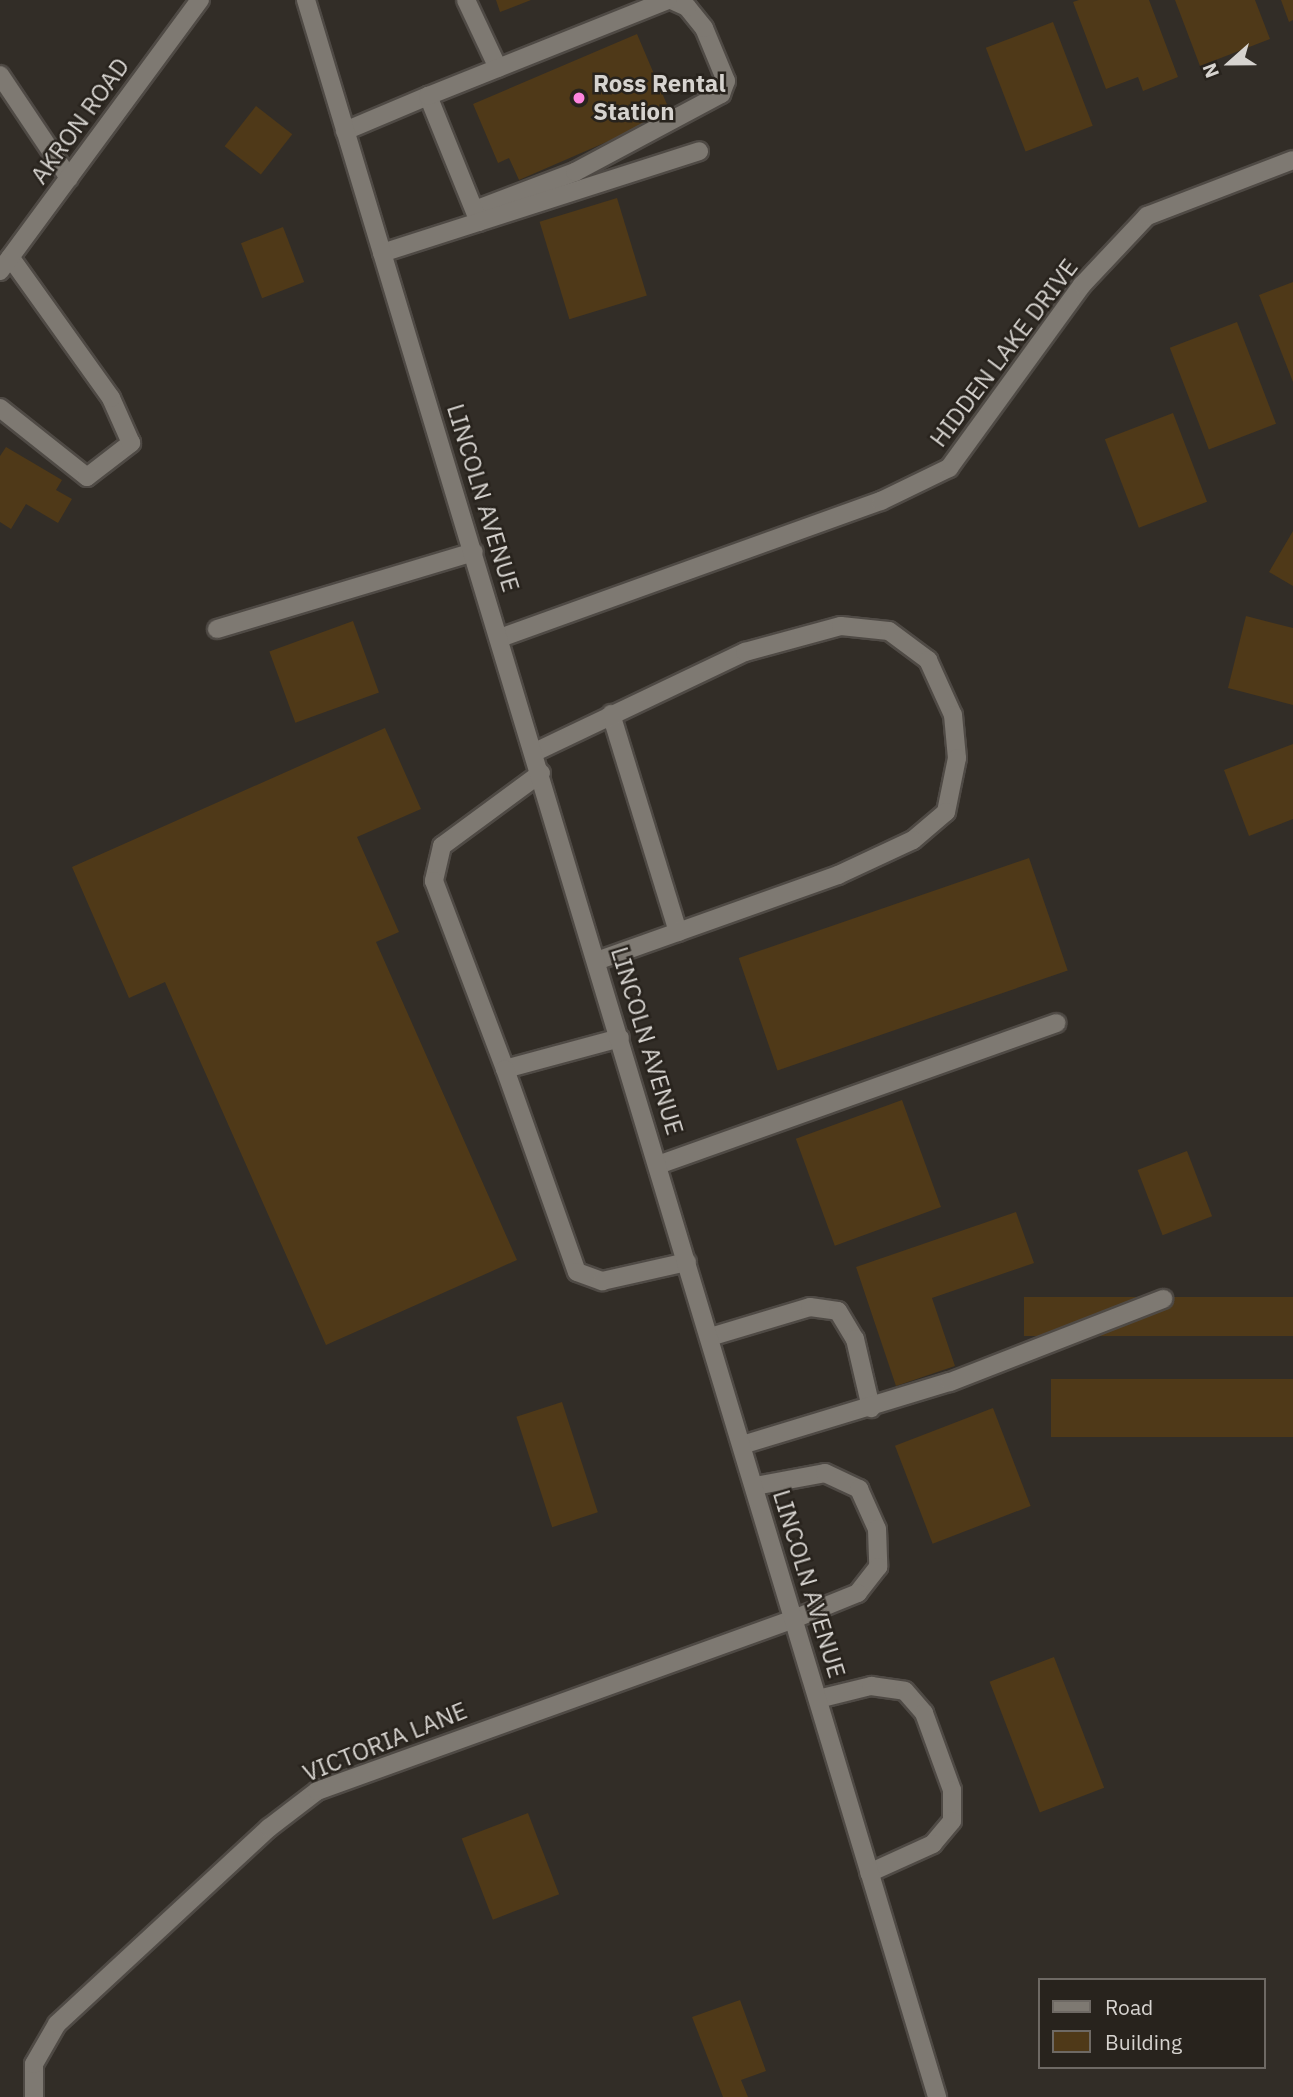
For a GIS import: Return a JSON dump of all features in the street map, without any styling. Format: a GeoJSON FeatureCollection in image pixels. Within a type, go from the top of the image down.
{"type":"FeatureCollection","features":[{"type":"Feature","properties":{"kind":"street","name":"AKRON ROAD"},"geometry":{"type":"LineString","coordinates":[[5,264],[200,0]]}},
{"type":"Feature","properties":{"kind":"street","name":"LINCOLN AVENUE"},"geometry":{"type":"LineString","coordinates":[[306,0],[535,752],[937,2097]]}},
{"type":"Feature","properties":{"kind":"street"},"geometry":{"type":"LineString","coordinates":[[466,0],[498,68]]}},
{"type":"Feature","properties":{"kind":"street"},"geometry":{"type":"LineString","coordinates":[[345,131],[669,0],[687,7],[705,28],[724,73],[721,94],[575,172],[477,216],[382,253]]}},
{"type":"Feature","properties":{"kind":"street"},"geometry":{"type":"LineString","coordinates":[[0,75],[69,178]]}},
{"type":"Feature","properties":{"kind":"street"},"geometry":{"type":"LineString","coordinates":[[428,96],[477,216]]}},
{"type":"Feature","properties":{"kind":"street"},"geometry":{"type":"LineString","coordinates":[[477,216],[698,151]]}},
{"type":"Feature","properties":{"kind":"street","name":"HIDDEN LAKE DRIVE"},"geometry":{"type":"LineString","coordinates":[[500,638],[881,501],[949,468],[1082,285],[1147,216],[1293,160]]}},
{"type":"Feature","properties":{"kind":"street"},"geometry":{"type":"LineString","coordinates":[[0,408],[87,477],[131,443],[111,397],[5,264]]}},
{"type":"Feature","properties":{"kind":"street"},"geometry":{"type":"LineString","coordinates":[[217,629],[474,552]]}},
{"type":"Feature","properties":{"kind":"street"},"geometry":{"type":"LineString","coordinates":[[535,752],[745,652],[841,626],[889,631],[928,660],[953,715],[957,758],[946,812],[913,840],[838,875],[597,961]]}},
{"type":"Feature","properties":{"kind":"street"},"geometry":{"type":"LineString","coordinates":[[611,714],[678,932]]}},
{"type":"Feature","properties":{"kind":"street"},"geometry":{"type":"LineString","coordinates":[[541,773],[442,846],[434,881],[505,1069],[577,1272],[602,1281],[687,1262]]}},
{"type":"Feature","properties":{"kind":"street"},"geometry":{"type":"LineString","coordinates":[[659,1165],[1056,1023]]}},
{"type":"Feature","properties":{"kind":"street"},"geometry":{"type":"LineString","coordinates":[[505,1069],[620,1038]]}},
{"type":"Feature","properties":{"kind":"street"},"geometry":{"type":"LineString","coordinates":[[742,1445],[871,1408],[1163,1299]]}},
{"type":"Feature","properties":{"kind":"street"},"geometry":{"type":"LineString","coordinates":[[710,1337],[810,1307],[838,1311],[855,1339],[871,1408]]}},
{"type":"Feature","properties":{"kind":"street","name":"VICTORIA LANE"},"geometry":{"type":"LineString","coordinates":[[34,2097],[34,2064],[57,2024],[269,1828],[317,1791],[794,1619],[858,1593],[878,1567],[877,1529],[859,1489],[825,1473],[755,1486]]}},
{"type":"Feature","properties":{"kind":"street"},"geometry":{"type":"LineString","coordinates":[[818,1699],[871,1686],[905,1691],[924,1713],[952,1790],[952,1821],[933,1844],[869,1873]]}},
{"type":"Feature","properties":{"kind":"building"},"geometry":{"type":"Polygon","coordinates":[[[496,0],[531,0],[500,12],[496,0]]]}},
{"type":"Feature","properties":{"kind":"building"},"geometry":{"type":"Polygon","coordinates":[[[1149,0],[1178,77],[1143,91],[1138,77],[1106,89],[1073,2],[1149,0]]]}},
{"type":"Feature","properties":{"kind":"building"},"geometry":{"type":"Polygon","coordinates":[[[1175,0],[1255,0],[1270,39],[1200,66],[1175,0]]]}},
{"type":"Feature","properties":{"kind":"building"},"geometry":{"type":"Polygon","coordinates":[[[1281,0],[1293,0],[1293,20],[1289,22],[1281,0]]]}},
{"type":"Feature","properties":{"kind":"building"},"geometry":{"type":"Polygon","coordinates":[[[1053,22],[1093,126],[1026,151],[986,48],[1053,22]]]}},
{"type":"Feature","properties":{"kind":"building"},"geometry":{"type":"Polygon","coordinates":[[[637,34],[671,114],[519,180],[509,158],[498,163],[473,104],[637,34]]]}},
{"type":"Feature","properties":{"kind":"building"},"geometry":{"type":"Polygon","coordinates":[[[256,106],[292,134],[261,175],[225,146],[256,106]]]}},
{"type":"Feature","properties":{"kind":"building"},"geometry":{"type":"Polygon","coordinates":[[[617,198],[647,296],[569,319],[540,222],[617,198]]]}},
{"type":"Feature","properties":{"kind":"building"},"geometry":{"type":"Polygon","coordinates":[[[283,227],[304,282],[262,298],[241,243],[283,227]]]}},
{"type":"Feature","properties":{"kind":"building"},"geometry":{"type":"Polygon","coordinates":[[[1293,282],[1293,382],[1259,295],[1293,282]]]}},
{"type":"Feature","properties":{"kind":"building"},"geometry":{"type":"Polygon","coordinates":[[[1237,322],[1276,424],[1209,450],[1170,348],[1237,322]]]}},
{"type":"Feature","properties":{"kind":"building"},"geometry":{"type":"Polygon","coordinates":[[[1173,413],[1207,502],[1139,528],[1105,439],[1173,413]]]}},
{"type":"Feature","properties":{"kind":"building"},"geometry":{"type":"Polygon","coordinates":[[[6,447],[62,480],[56,490],[72,499],[58,523],[26,504],[11,529],[0,522],[0,456],[6,447]]]}},
{"type":"Feature","properties":{"kind":"building"},"geometry":{"type":"Polygon","coordinates":[[[1293,531],[1293,586],[1269,572],[1293,531]]]}},
{"type":"Feature","properties":{"kind":"building"},"geometry":{"type":"Polygon","coordinates":[[[1246,616],[1293,628],[1293,705],[1228,688],[1246,616]]]}},
{"type":"Feature","properties":{"kind":"building"},"geometry":{"type":"Polygon","coordinates":[[[353,621],[379,692],[295,723],[269,651],[353,621]]]}},
{"type":"Feature","properties":{"kind":"building"},"geometry":{"type":"Polygon","coordinates":[[[385,728],[421,809],[357,837],[399,932],[376,942],[517,1260],[326,1345],[165,982],[129,998],[72,867],[385,728]]]}},
{"type":"Feature","properties":{"kind":"building"},"geometry":{"type":"Polygon","coordinates":[[[1293,744],[1293,819],[1249,836],[1224,770],[1293,744]]]}},
{"type":"Feature","properties":{"kind":"building"},"geometry":{"type":"Polygon","coordinates":[[[1029,858],[1068,971],[777,1070],[739,958],[1029,858]]]}},
{"type":"Feature","properties":{"kind":"building"},"geometry":{"type":"Polygon","coordinates":[[[902,1100],[941,1207],[835,1246],[796,1139],[902,1100]]]}},
{"type":"Feature","properties":{"kind":"building"},"geometry":{"type":"Polygon","coordinates":[[[1187,1151],[1212,1216],[1163,1235],[1138,1170],[1187,1151]]]}},
{"type":"Feature","properties":{"kind":"building"},"geometry":{"type":"Polygon","coordinates":[[[1016,1212],[1034,1263],[932,1298],[955,1366],[896,1386],[856,1267],[1016,1212]]]}},
{"type":"Feature","properties":{"kind":"building"},"geometry":{"type":"Polygon","coordinates":[[[1024,1297],[1293,1297],[1293,1336],[1024,1336],[1024,1297]]]}},
{"type":"Feature","properties":{"kind":"building"},"geometry":{"type":"Polygon","coordinates":[[[1051,1379],[1293,1379],[1293,1437],[1051,1437],[1051,1379]]]}},
{"type":"Feature","properties":{"kind":"building"},"geometry":{"type":"Polygon","coordinates":[[[562,1402],[598,1512],[552,1527],[516,1417],[562,1402]]]}},
{"type":"Feature","properties":{"kind":"building"},"geometry":{"type":"Polygon","coordinates":[[[993,1408],[1031,1506],[933,1544],[895,1446],[993,1408]]]}},
{"type":"Feature","properties":{"kind":"building"},"geometry":{"type":"Polygon","coordinates":[[[1054,1657],[1104,1788],[1040,1812],[990,1682],[1054,1657]]]}},
{"type":"Feature","properties":{"kind":"building"},"geometry":{"type":"Polygon","coordinates":[[[528,1813],[559,1894],[493,1920],[462,1838],[528,1813]]]}},
{"type":"Feature","properties":{"kind":"building"},"geometry":{"type":"Polygon","coordinates":[[[740,2000],[766,2071],[741,2080],[748,2097],[723,2097],[692,2017],[740,2000]]]}},
{"type":"Feature","properties":{"kind":"place","name":"Ross Rental Station"},"geometry":{"type":"Point","coordinates":[579,98]}}]}
